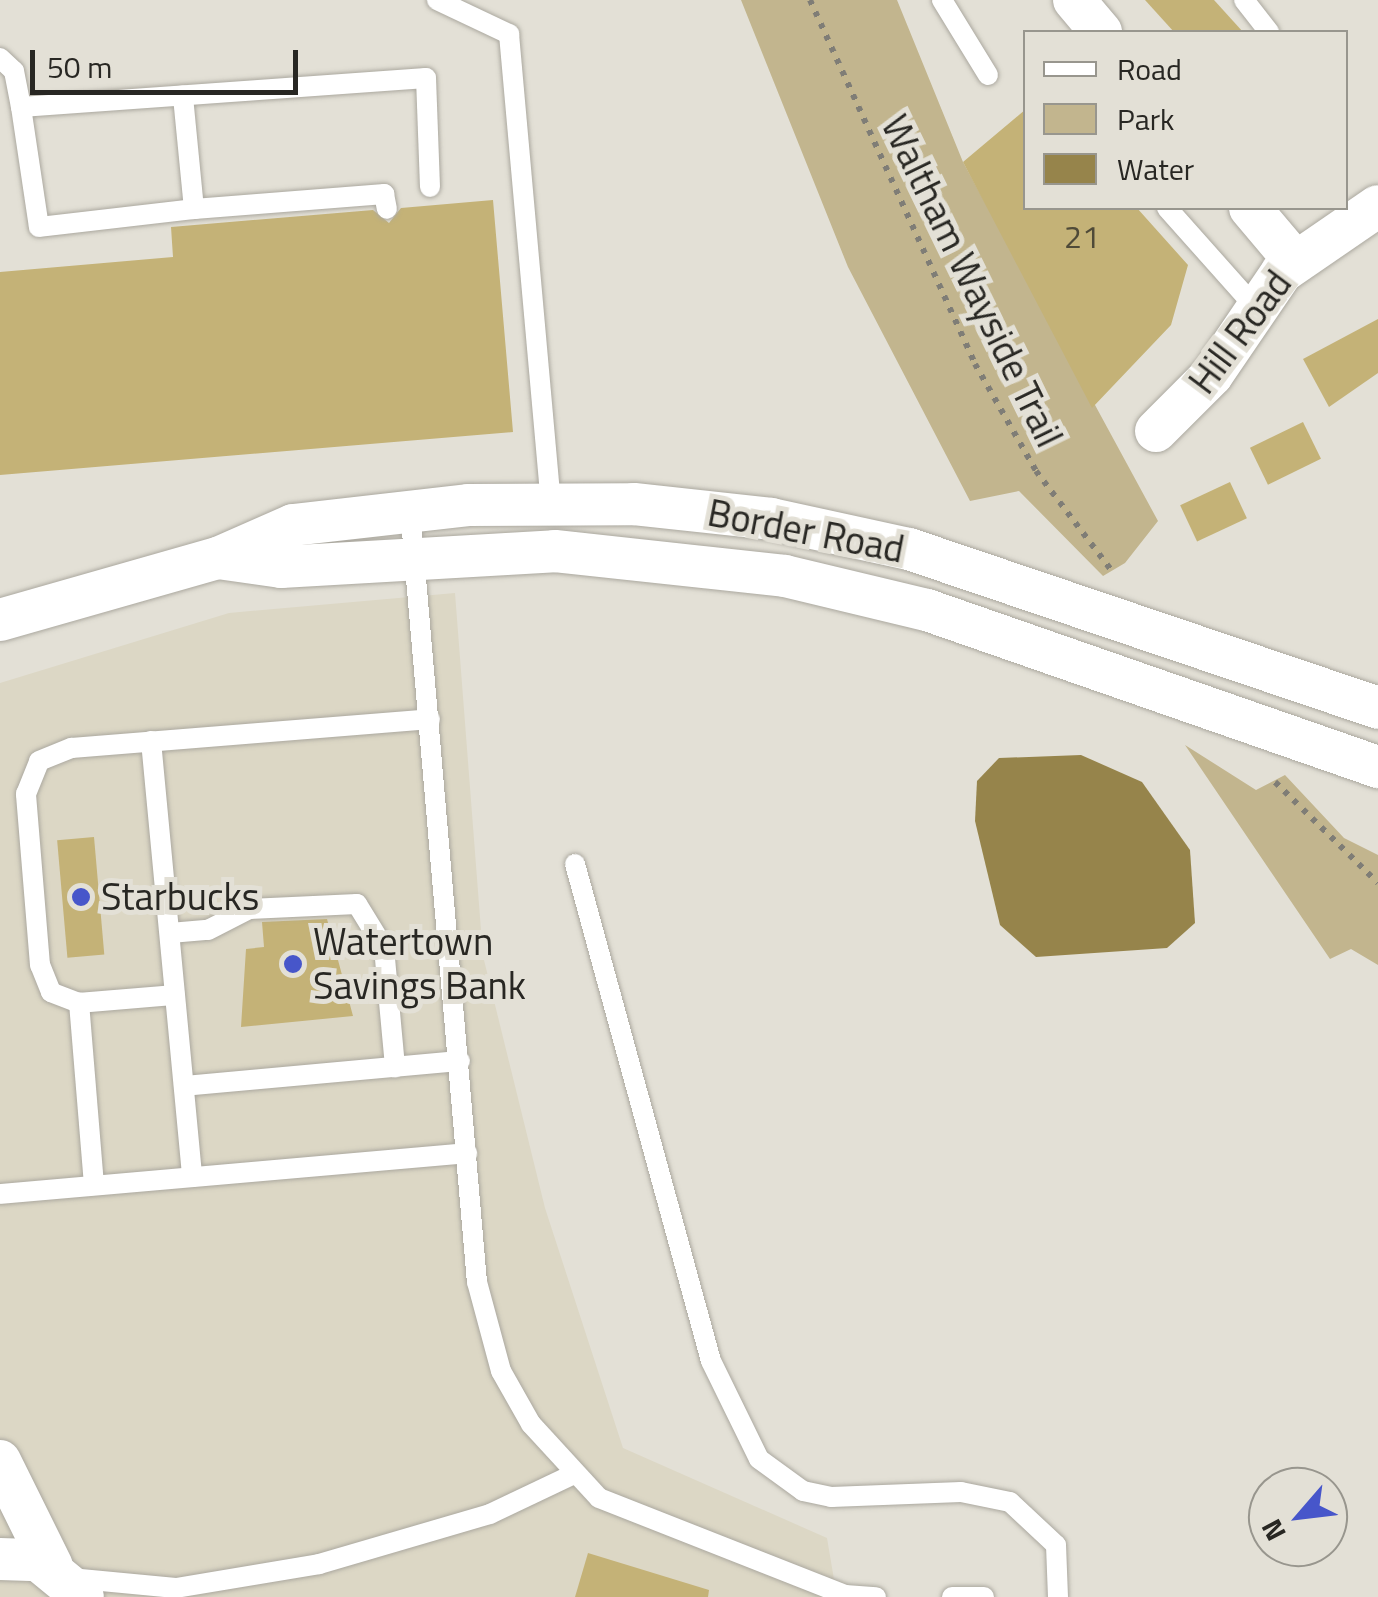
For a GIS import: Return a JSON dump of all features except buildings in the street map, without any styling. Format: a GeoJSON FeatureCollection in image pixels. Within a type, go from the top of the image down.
{"type":"FeatureCollection","features":[{"type":"Feature","properties":{"kind":"street"},"geometry":{"type":"LineString","coordinates":[[1074,0],[1099,30]]}},
{"type":"Feature","properties":{"kind":"street","name":"Hill Road"},"geometry":{"type":"LineString","coordinates":[[1156,431],[1212,375],[1256,308],[1294,260],[1378,206]]}},
{"type":"Feature","properties":{"kind":"street"},"geometry":{"type":"LineString","coordinates":[[1252,210],[1294,260]]}},
{"type":"Feature","properties":{"kind":"street","name":"Border Road"},"geometry":{"type":"LineString","coordinates":[[0,620],[218,558],[293,525],[410,509],[551,502],[771,519],[908,549],[1378,708]]}},
{"type":"Feature","properties":{"kind":"street","name":"Border Road"},"geometry":{"type":"LineString","coordinates":[[218,558],[282,566],[415,554],[637,555],[868,594],[1378,766]]}},
{"type":"Feature","properties":{"kind":"street"},"geometry":{"type":"LineString","coordinates":[[0,1461],[68,1580]]}},
{"type":"Feature","properties":{"kind":"street"},"geometry":{"type":"LineString","coordinates":[[0,1560],[68,1580]]}},
{"type":"Feature","properties":{"kind":"lane"},"geometry":{"type":"LineString","coordinates":[[437,0],[509,34],[551,502]]}},
{"type":"Feature","properties":{"kind":"lane"},"geometry":{"type":"LineString","coordinates":[[942,0],[988,75]]}},
{"type":"Feature","properties":{"kind":"lane"},"geometry":{"type":"LineString","coordinates":[[1244,0],[1266,30]]}},
{"type":"Feature","properties":{"kind":"lane"},"geometry":{"type":"LineString","coordinates":[[0,58],[14,72],[40,227],[194,208],[384,194],[386,209]]}},
{"type":"Feature","properties":{"kind":"lane"},"geometry":{"type":"LineString","coordinates":[[21,108],[426,78],[430,188]]}},
{"type":"Feature","properties":{"kind":"lane"},"geometry":{"type":"LineString","coordinates":[[183,96],[194,208]]}},
{"type":"Feature","properties":{"kind":"lane"},"geometry":{"type":"LineString","coordinates":[[1169,210],[1256,308]]}},
{"type":"Feature","properties":{"kind":"lane"},"geometry":{"type":"LineString","coordinates":[[410,509],[467,1153],[490,1341],[515,1399],[574,1474],[641,1520],[846,1596],[876,1597]]}},
{"type":"Feature","properties":{"kind":"lane"},"geometry":{"type":"LineString","coordinates":[[175,995],[79,1003],[51,992],[40,965],[29,772],[72,748],[430,719]]}},
{"type":"Feature","properties":{"kind":"lane"},"geometry":{"type":"LineString","coordinates":[[152,740],[192,1177]]}},
{"type":"Feature","properties":{"kind":"lane"},"geometry":{"type":"LineString","coordinates":[[576,864],[711,1361],[752,1448],[781,1478],[831,1497],[962,1492],[1010,1502],[1056,1545],[1058,1597]]}},
{"type":"Feature","properties":{"kind":"lane"},"geometry":{"type":"LineString","coordinates":[[170,934],[208,930],[249,910],[357,904],[384,948],[394,1067]]}},
{"type":"Feature","properties":{"kind":"lane"},"geometry":{"type":"LineString","coordinates":[[79,1003],[94,1185]]}},
{"type":"Feature","properties":{"kind":"lane"},"geometry":{"type":"LineString","coordinates":[[184,1086],[460,1061]]}},
{"type":"Feature","properties":{"kind":"lane"},"geometry":{"type":"LineString","coordinates":[[0,1194],[467,1153]]}},
{"type":"Feature","properties":{"kind":"lane"},"geometry":{"type":"LineString","coordinates":[[68,1580],[171,1592],[420,1538],[574,1474]]}},
{"type":"Feature","properties":{"kind":"lane"},"geometry":{"type":"LineString","coordinates":[[952,1597],[984,1597]]}},
{"type":"Feature","properties":{"kind":"path","name":"Waltham Wayside Trail"},"geometry":{"type":"LineString","coordinates":[[810,0],[974,364],[1036,471],[1112,571]]}},
{"type":"Feature","properties":{"kind":"path"},"geometry":{"type":"LineString","coordinates":[[1275,782],[1378,883]]}},
{"type":"Feature","properties":{"kind":"shaded area"},"geometry":{"type":"Polygon","coordinates":[[[455,593],[483,956],[545,1208],[623,1448],[827,1538],[837,1597],[0,1597],[0,683],[229,613],[455,593]]]}},
{"type":"Feature","properties":{"kind":"green space"},"geometry":{"type":"Polygon","coordinates":[[[741,0],[897,0],[963,162],[1158,521],[1125,563],[1103,576],[1019,491],[970,501],[848,267],[741,0]]]}},
{"type":"Feature","properties":{"kind":"green space"},"geometry":{"type":"Polygon","coordinates":[[[1185,745],[1256,790],[1285,775],[1344,838],[1378,855],[1378,965],[1351,949],[1330,959],[1185,745]]]}},
{"type":"Feature","properties":{"kind":"water"},"geometry":{"type":"Polygon","coordinates":[[[1081,755],[1142,782],[1190,850],[1195,923],[1167,948],[1036,957],[1000,925],[975,821],[977,781],[999,758],[1081,755]]]}},
{"type":"Feature","properties":{"kind":"place","name":"Starbucks"},"geometry":{"type":"Point","coordinates":[81,897]}},
{"type":"Feature","properties":{"kind":"place","name":"Watertown Savings Bank"},"geometry":{"type":"Point","coordinates":[293,964]}}]}
